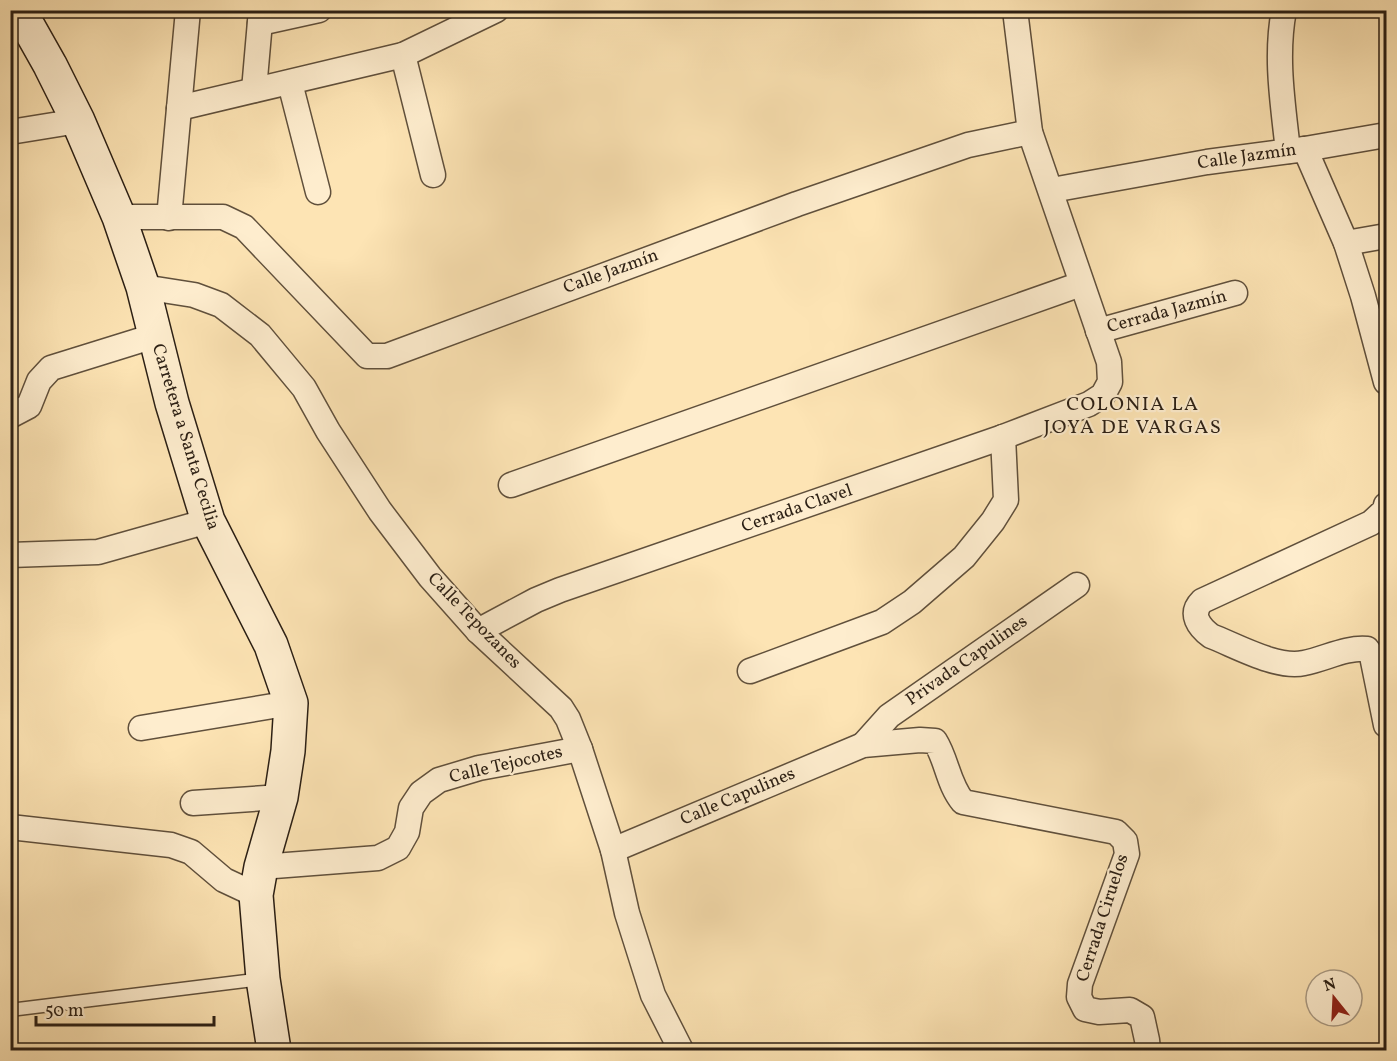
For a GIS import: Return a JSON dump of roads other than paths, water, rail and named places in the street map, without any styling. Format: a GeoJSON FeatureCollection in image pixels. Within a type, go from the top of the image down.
{"type":"FeatureCollection","features":[{"type":"Feature","properties":{"kind":"main road","name":"Carretera a Santa Cecilia"},"geometry":{"type":"LineString","coordinates":[[19,10],[78,122],[119,217],[144,287],[172,403],[208,521],[271,645],[291,703],[288,751],[281,797],[258,881],[263,979],[274,1050]]}},
{"type":"Feature","properties":{"kind":"street"},"geometry":{"type":"LineString","coordinates":[[169,218],[188,10]]}},
{"type":"Feature","properties":{"kind":"street"},"geometry":{"type":"LineString","coordinates":[[254,90],[261,17],[319,10]]}},
{"type":"Feature","properties":{"kind":"street"},"geometry":{"type":"LineString","coordinates":[[179,108],[403,55],[496,10]]}},
{"type":"Feature","properties":{"kind":"street"},"geometry":{"type":"LineString","coordinates":[[1015,10],[1030,132],[1052,190],[1098,331]]}},
{"type":"Feature","properties":{"kind":"street"},"geometry":{"type":"LineString","coordinates":[[1284,10],[1280,34],[1280,71],[1296,150],[1386,135]]}},
{"type":"Feature","properties":{"kind":"street"},"geometry":{"type":"LineString","coordinates":[[403,55],[433,175]]}},
{"type":"Feature","properties":{"kind":"street"},"geometry":{"type":"LineString","coordinates":[[290,82],[318,192]]}},
{"type":"Feature","properties":{"kind":"street"},"geometry":{"type":"LineString","coordinates":[[10,132],[78,122]]}},
{"type":"Feature","properties":{"kind":"street","name":"Calle Jazmín"},"geometry":{"type":"LineString","coordinates":[[119,217],[223,216],[244,227],[366,356],[387,356],[808,200],[968,145],[1030,132]]}},
{"type":"Feature","properties":{"kind":"street","name":"Calle Jazmín"},"geometry":{"type":"LineString","coordinates":[[1052,190],[1207,162],[1296,150],[1346,243],[1386,382]]}},
{"type":"Feature","properties":{"kind":"street"},"geometry":{"type":"LineString","coordinates":[[1346,243],[1386,236]]}},
{"type":"Feature","properties":{"kind":"street"},"geometry":{"type":"LineString","coordinates":[[511,485],[1081,284]]}},
{"type":"Feature","properties":{"kind":"street","name":"Calle Tepozanes"},"geometry":{"type":"LineString","coordinates":[[144,287],[194,295],[221,305],[260,335],[304,388],[333,440],[380,511],[430,577],[478,631],[561,708],[580,749],[613,850],[627,913],[652,995],[681,1050]]}},
{"type":"Feature","properties":{"kind":"street","name":"Cerrada Jazmín"},"geometry":{"type":"LineString","coordinates":[[1098,331],[1236,293]]}},
{"type":"Feature","properties":{"kind":"street","name":"Cerrada Clavel"},"geometry":{"type":"LineString","coordinates":[[478,631],[560,590],[1003,437],[1089,404],[1103,394],[1110,382],[1109,362],[1098,331]]}},
{"type":"Feature","properties":{"kind":"street"},"geometry":{"type":"LineString","coordinates":[[10,416],[29,406],[39,381],[51,368],[154,336]]}},
{"type":"Feature","properties":{"kind":"street"},"geometry":{"type":"LineString","coordinates":[[750,671],[882,622],[912,602],[963,557],[993,521],[1006,500],[1003,437]]}},
{"type":"Feature","properties":{"kind":"street"},"geometry":{"type":"LineString","coordinates":[[1386,505],[1385,510],[1371,523],[1202,601],[1197,607],[1195,617],[1202,629],[1211,636],[1284,664],[1302,664],[1358,648],[1367,649],[1372,656],[1386,725]]}},
{"type":"Feature","properties":{"kind":"street"},"geometry":{"type":"LineString","coordinates":[[10,555],[98,552],[208,521]]}},
{"type":"Feature","properties":{"kind":"street","name":"Privada Capulines"},"geometry":{"type":"LineString","coordinates":[[863,745],[889,716],[1077,585]]}},
{"type":"Feature","properties":{"kind":"street"},"geometry":{"type":"LineString","coordinates":[[141,728],[291,703]]}},
{"type":"Feature","properties":{"kind":"street","name":"Cerrada Ciruelos"},"geometry":{"type":"LineString","coordinates":[[863,745],[934,741],[941,750],[954,791],[963,802],[1116,832],[1125,840],[1126,854],[1080,984],[1079,997],[1085,1009],[1099,1012],[1130,1010],[1142,1017],[1148,1050]]}},
{"type":"Feature","properties":{"kind":"street","name":"Calle Capulines"},"geometry":{"type":"LineString","coordinates":[[613,850],[863,745]]}},
{"type":"Feature","properties":{"kind":"street","name":"Calle Tejocotes"},"geometry":{"type":"LineString","coordinates":[[258,881],[378,858],[398,848],[407,832],[411,808],[421,793],[439,780],[479,768],[580,749]]}},
{"type":"Feature","properties":{"kind":"street"},"geometry":{"type":"LineString","coordinates":[[193,802],[281,797]]}},
{"type":"Feature","properties":{"kind":"street"},"geometry":{"type":"LineString","coordinates":[[10,827],[171,845],[191,852],[224,880],[258,881]]}},
{"type":"Feature","properties":{"kind":"lane"},"geometry":{"type":"LineString","coordinates":[[10,1010],[263,979]]}},
{"type":"Feature","properties":{"kind":"district","name":"COLONIA LA JOYA DE VARGAS"},"geometry":{"type":"Point","coordinates":[1133,416]}}]}
